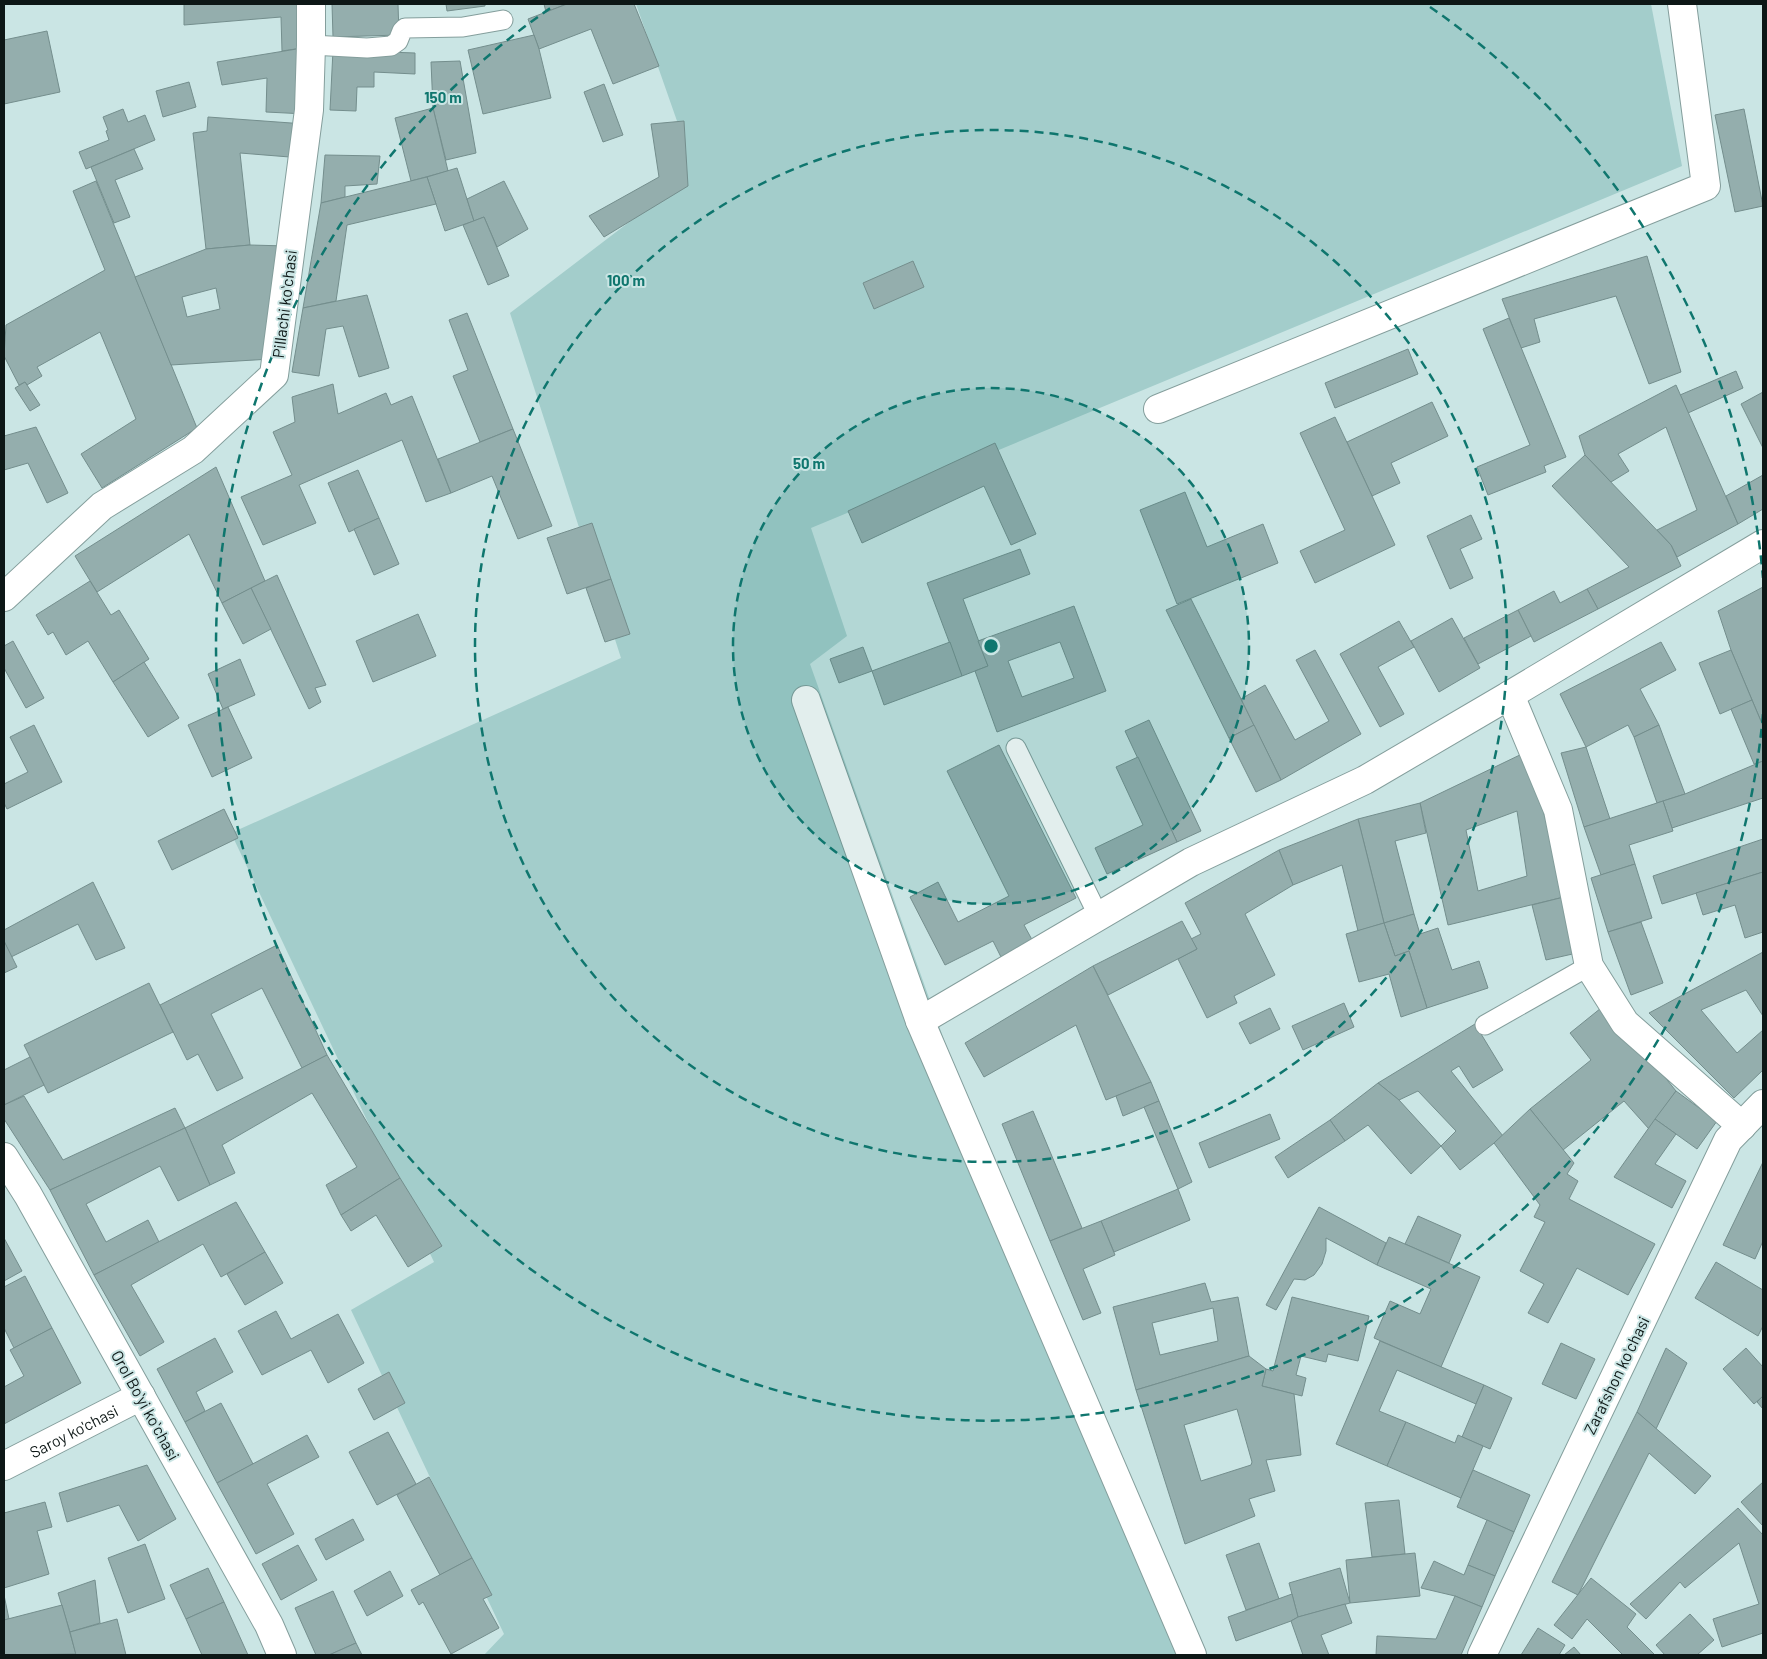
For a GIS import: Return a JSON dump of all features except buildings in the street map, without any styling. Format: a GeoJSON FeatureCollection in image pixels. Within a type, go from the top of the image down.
{"type":"FeatureCollection","features":[{"type":"Feature","properties":{"kind":"street","name":"Pillachi koʻchasi"},"geometry":{"type":"LineString","coordinates":[[4,597],[102,506],[193,450],[274,375],[309,110],[310,4]]}},
{"type":"Feature","properties":{"kind":"street"},"geometry":{"type":"LineString","coordinates":[[1158,409],[1706,186],[1682,4]]}},
{"type":"Feature","properties":{"kind":"street"},"geometry":{"type":"LineString","coordinates":[[920,1021],[1191,862],[1365,780],[1763,544]]}},
{"type":"Feature","properties":{"kind":"street"},"geometry":{"type":"LineString","coordinates":[[1510,695],[1558,810],[1589,966],[1625,1023],[1742,1126]]}},
{"type":"Feature","properties":{"kind":"street"},"geometry":{"type":"LineString","coordinates":[[806,700],[920,1021],[1192,1655]]}},
{"type":"Feature","properties":{"kind":"street","name":"Zarafshon koʻchasi"},"geometry":{"type":"LineString","coordinates":[[1482,1655],[1728,1140],[1763,1104]]}},
{"type":"Feature","properties":{"kind":"street","name":"Orol Boʻyi koʻchasi"},"geometry":{"type":"LineString","coordinates":[[4,1157],[28,1195],[141,1396],[269,1626],[282,1655]]}},
{"type":"Feature","properties":{"kind":"street","name":"Saroy ko'chasi"},"geometry":{"type":"LineString","coordinates":[[4,1466],[141,1396]]}},
{"type":"Feature","properties":{"kind":"lane"},"geometry":{"type":"LineString","coordinates":[[311,44],[367,48],[391,46],[398,41],[405,28],[463,27],[503,20]]}},
{"type":"Feature","properties":{"kind":"lane"},"geometry":{"type":"LineString","coordinates":[[1016,748],[1099,917]]}},
{"type":"Feature","properties":{"kind":"lane"},"geometry":{"type":"LineString","coordinates":[[1485,1025],[1589,966]]}},
{"type":"Feature","properties":{"kind":"shaded area"},"geometry":{"type":"Polygon","coordinates":[[[636,4],[1651,4],[1682,166],[811,528],[847,636],[810,664],[1055,1351],[1177,1655],[484,1655],[504,1634],[351,1310],[434,1262],[231,833],[621,658],[510,313],[679,184],[677,121],[636,4]]]}}]}
